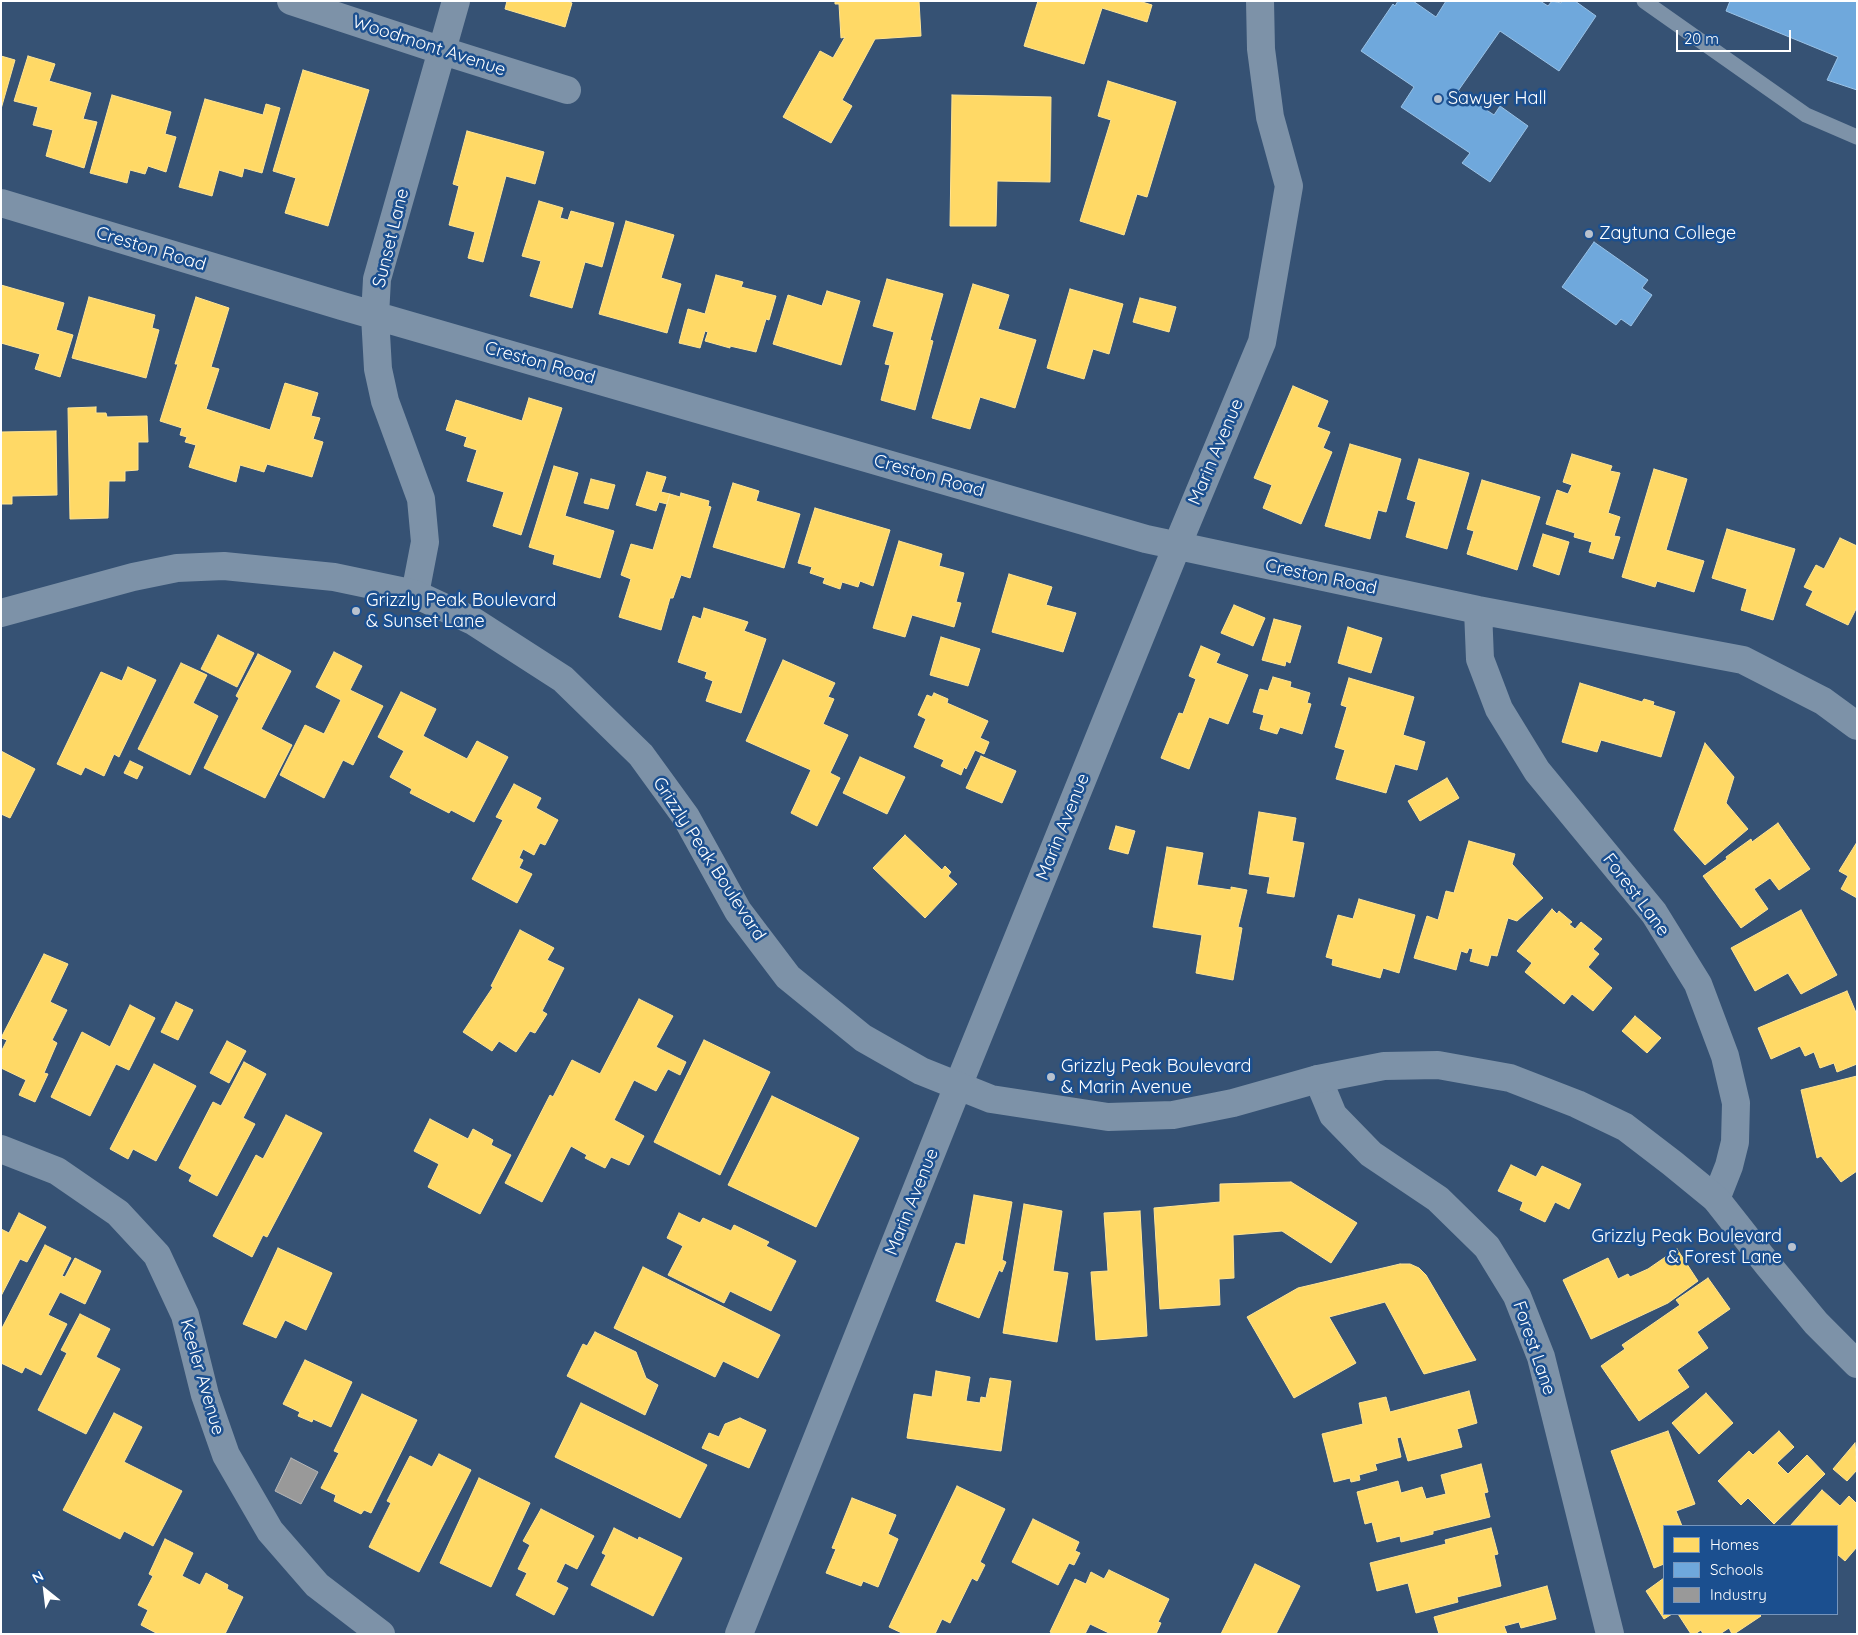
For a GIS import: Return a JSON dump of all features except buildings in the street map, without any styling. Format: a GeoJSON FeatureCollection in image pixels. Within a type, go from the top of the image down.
{"type":"FeatureCollection","features":[{"type":"Feature","properties":{"kind":"street","name":"Woodmont Avenue"},"geometry":{"type":"LineString","coordinates":[[291,1],[567,90]]}},
{"type":"Feature","properties":{"kind":"street","name":"Sunset Lane"},"geometry":{"type":"LineString","coordinates":[[415,594],[425,542],[422,499],[384,400],[378,369],[375,316],[377,279],[456,1]]}},
{"type":"Feature","properties":{"kind":"street","name":"Marin Avenue"},"geometry":{"type":"LineString","coordinates":[[739,1634],[958,1086],[1177,546],[1262,342],[1289,186],[1270,117],[1261,49],[1260,1]]}},
{"type":"Feature","properties":{"kind":"street","name":"Creston Road"},"geometry":{"type":"LineString","coordinates":[[1,203],[375,316],[1146,539],[1478,610],[1743,660],[1823,701],[1857,726]]}},
{"type":"Feature","properties":{"kind":"street","name":"Grizzly Peak Boulevard"},"geometry":{"type":"LineString","coordinates":[[1,613],[133,576],[177,568],[224,566],[334,577],[415,594],[472,621],[562,679],[641,755],[686,817],[738,911],[788,977],[863,1038],[921,1071],[991,1099],[1108,1117],[1173,1115],[1233,1103],[1318,1079],[1384,1066],[1438,1065],[1510,1078],[1577,1104],[1625,1127],[1716,1199],[1810,1316],[1857,1364]]}},
{"type":"Feature","properties":{"kind":"street","name":"Forest Lane"},"geometry":{"type":"LineString","coordinates":[[1478,610],[1480,659],[1499,709],[1538,771],[1654,914],[1698,984],[1725,1056],[1736,1102],[1735,1142],[1729,1166],[1716,1199]]}},
{"type":"Feature","properties":{"kind":"street","name":"Forest Lane"},"geometry":{"type":"LineString","coordinates":[[1318,1079],[1333,1115],[1371,1154],[1438,1199],[1486,1247],[1517,1296],[1541,1357],[1610,1634]]}},
{"type":"Feature","properties":{"kind":"street","name":"Keeler Avenue"},"geometry":{"type":"LineString","coordinates":[[1,1149],[57,1171],[118,1214],[157,1255],[185,1315],[206,1395],[226,1456],[270,1531],[317,1585],[381,1634]]}},
{"type":"Feature","properties":{"kind":"lane"},"geometry":{"type":"LineString","coordinates":[[1644,1],[1806,116],[1857,137]]}},
{"type":"Feature","properties":{"kind":"place","name":"Sawyer Hall"},"geometry":{"type":"Point","coordinates":[1438,99]}},
{"type":"Feature","properties":{"kind":"place","name":"Zaytuna College"},"geometry":{"type":"Point","coordinates":[1589,234]}},
{"type":"Feature","properties":{"kind":"place","name":"Grizzly Peak Boulevard & Sunset Lane"},"geometry":{"type":"Point","coordinates":[356,611]}},
{"type":"Feature","properties":{"kind":"place","name":"Grizzly Peak Boulevard & Marin Avenue"},"geometry":{"type":"Point","coordinates":[1051,1077]}},
{"type":"Feature","properties":{"kind":"place","name":"Grizzly Peak Boulevard & Forest Lane"},"geometry":{"type":"Point","coordinates":[1792,1247]}}]}
